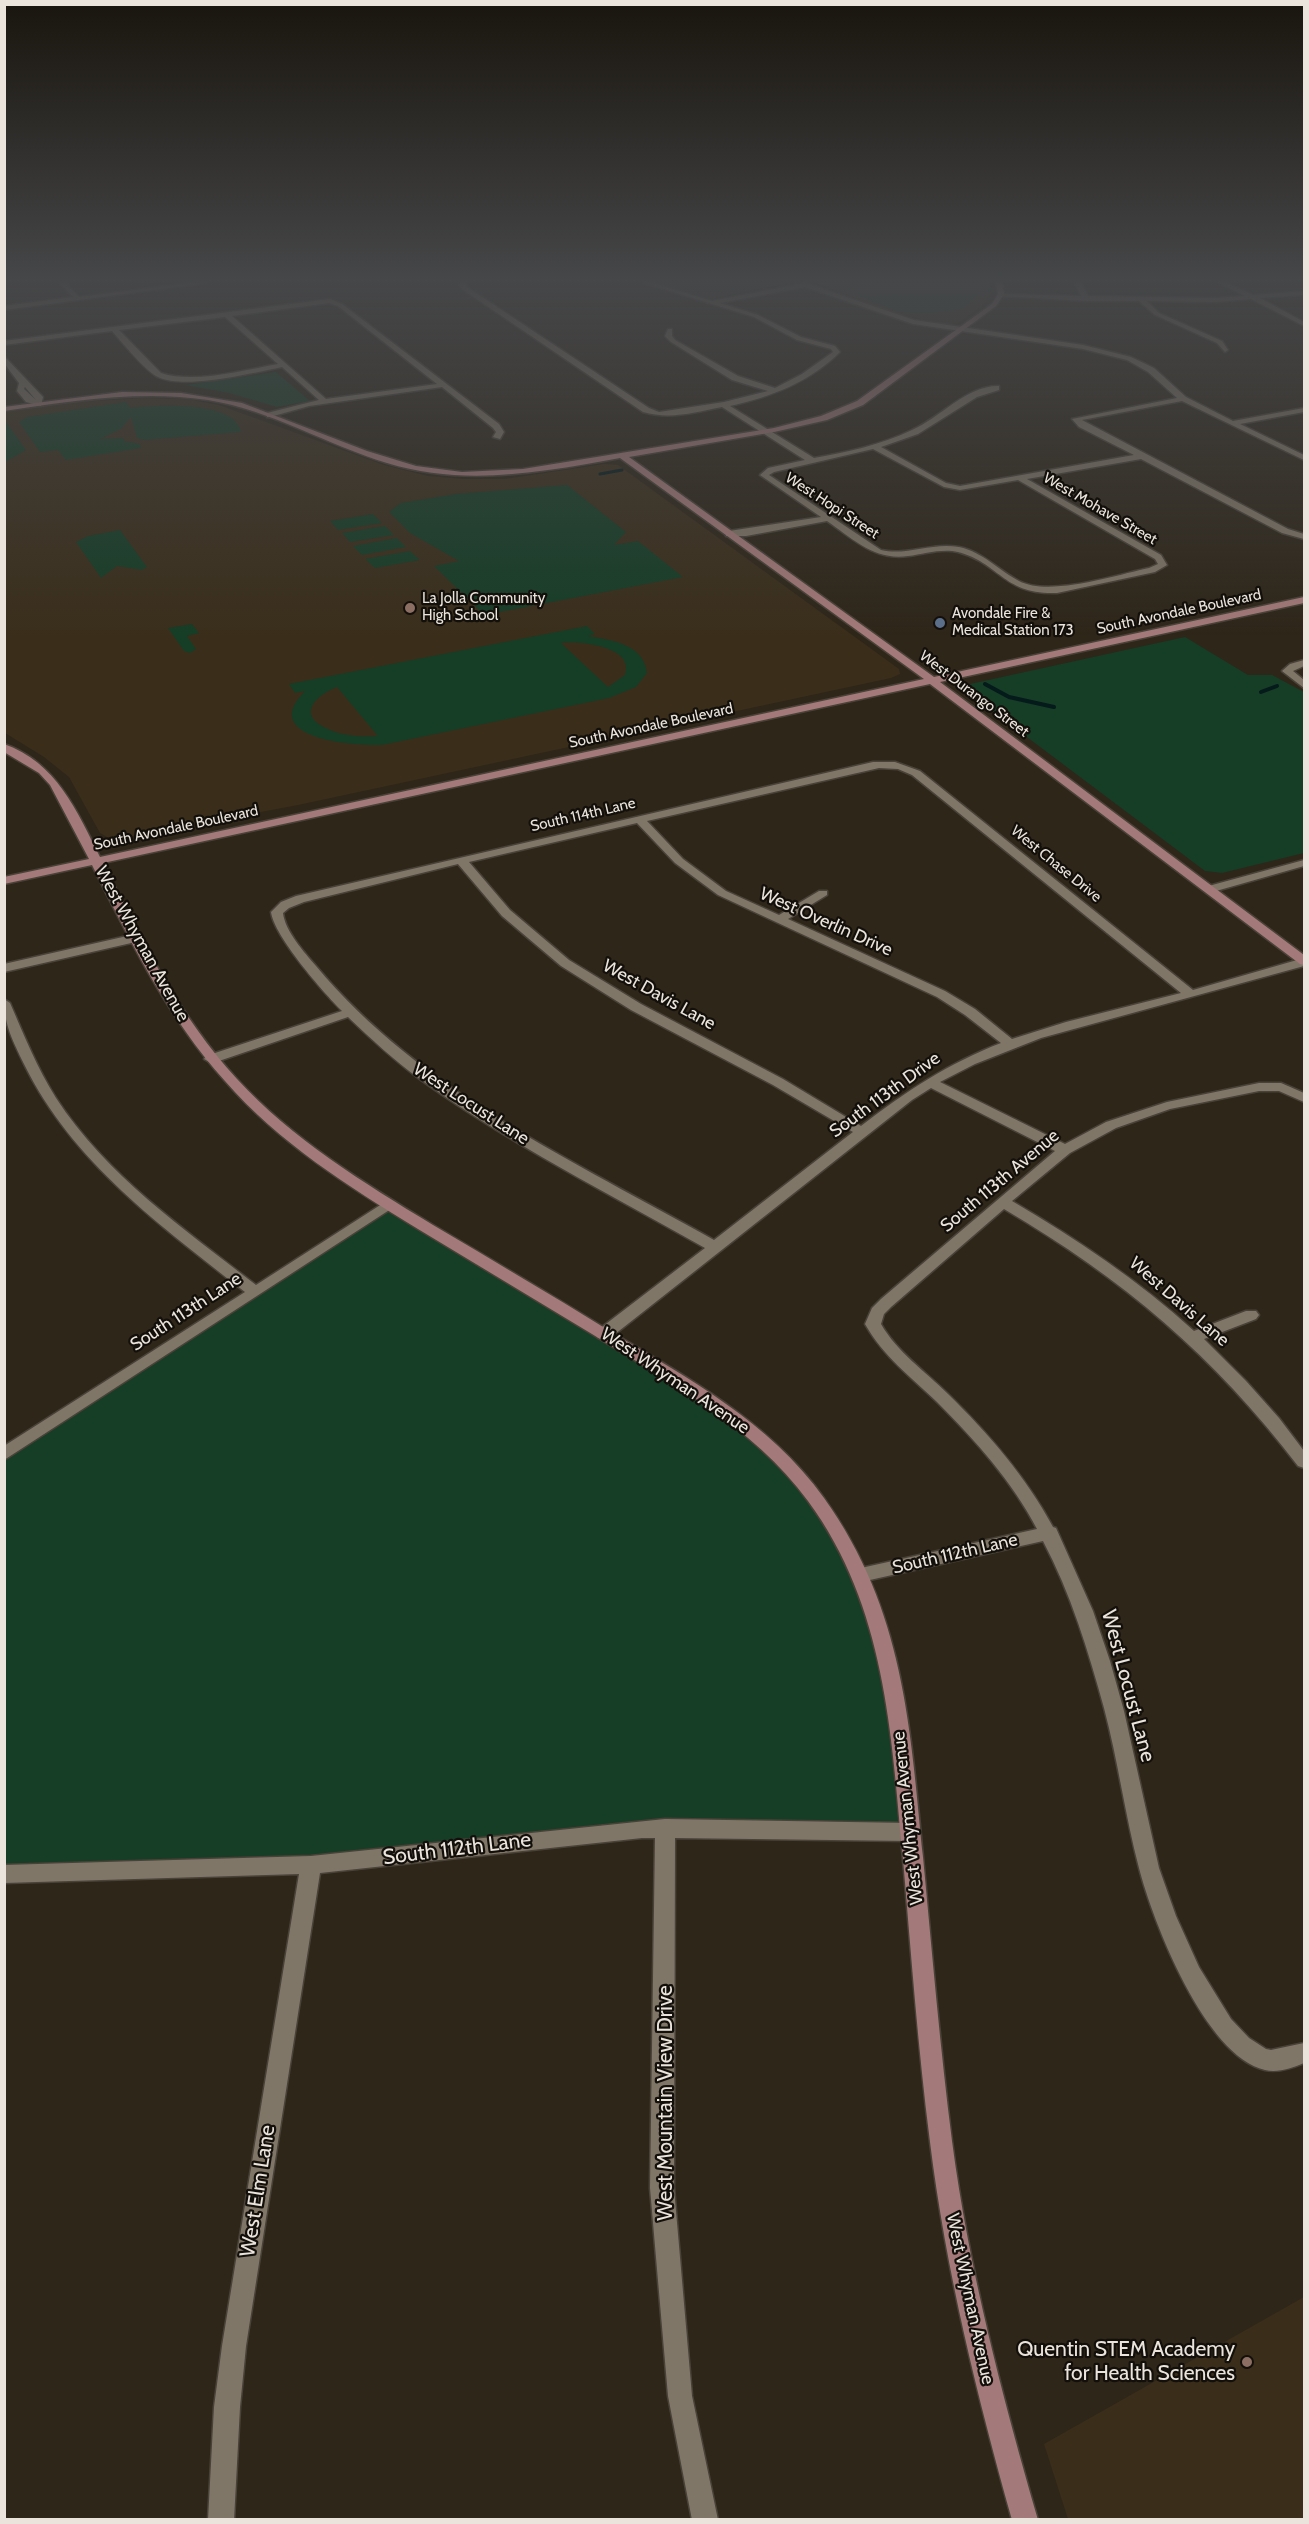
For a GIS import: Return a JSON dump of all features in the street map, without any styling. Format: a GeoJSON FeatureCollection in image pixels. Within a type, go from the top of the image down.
{"type":"FeatureCollection","features":[{"type":"Feature","properties":{"kind":"street"},"geometry":{"type":"LineString","coordinates":[[31,401],[38,404]]}},
{"type":"Feature","properties":{"kind":"street"},"geometry":{"type":"LineString","coordinates":[[4,409],[65,401]]}},
{"type":"Feature","properties":{"kind":"street"},"geometry":{"type":"LineString","coordinates":[[223,401],[400,464],[445,473],[487,475],[519,473],[766,432],[824,418],[862,401]]}},
{"type":"Feature","properties":{"kind":"street"},"geometry":{"type":"LineString","coordinates":[[270,416],[341,401]]}},
{"type":"Feature","properties":{"kind":"street"},"geometry":{"type":"LineString","coordinates":[[464,401],[496,426],[500,432],[497,437]]}},
{"type":"Feature","properties":{"kind":"street"},"geometry":{"type":"LineString","coordinates":[[632,401],[646,410],[658,414],[741,401]]}},
{"type":"Feature","properties":{"kind":"street"},"geometry":{"type":"LineString","coordinates":[[724,405],[814,462],[875,447],[926,427],[963,401]]}},
{"type":"Feature","properties":{"kind":"street"},"geometry":{"type":"LineString","coordinates":[[1172,401],[1082,416],[1076,419],[1082,425],[1285,531],[1304,537]]}},
{"type":"Feature","properties":{"kind":"street"},"geometry":{"type":"LineString","coordinates":[[1187,401],[1305,458]]}},
{"type":"Feature","properties":{"kind":"street"},"geometry":{"type":"LineString","coordinates":[[1233,423],[1305,410]]}},
{"type":"Feature","properties":{"kind":"street"},"geometry":{"type":"LineString","coordinates":[[875,447],[940,483],[954,488],[1143,456]]}},
{"type":"Feature","properties":{"kind":"street","name":"West Durango Street"},"geometry":{"type":"LineString","coordinates":[[622,456],[933,681],[1305,961]]}},
{"type":"Feature","properties":{"kind":"street","name":"West Hopi Street"},"geometry":{"type":"LineString","coordinates":[[814,462],[765,473],[767,479],[874,550],[889,555],[955,548],[970,554],[1017,584],[1035,591]]}},
{"type":"Feature","properties":{"kind":"street","name":"West Mohave Street"},"geometry":{"type":"LineString","coordinates":[[1020,478],[1158,557],[1163,565],[1152,570],[1035,591]]}},
{"type":"Feature","properties":{"kind":"street"},"geometry":{"type":"LineString","coordinates":[[729,534],[746,533],[823,516]]}},
{"type":"Feature","properties":{"kind":"street","name":"South Avondale Boulevard"},"geometry":{"type":"LineString","coordinates":[[4,880],[1305,600]]}},
{"type":"Feature","properties":{"kind":"street"},"geometry":{"type":"LineString","coordinates":[[1305,663],[1293,666],[1287,671],[1305,685]]}},
{"type":"Feature","properties":{"kind":"street","name":"West Whyman Avenue"},"geometry":{"type":"LineString","coordinates":[[4,747],[33,764],[51,779],[171,1004],[211,1059],[259,1108],[328,1163],[390,1205],[707,1398],[775,1452],[795,1473],[830,1519],[861,1575],[878,1618],[892,1674],[937,2107],[951,2212],[978,2343],[1025,2520]]}},
{"type":"Feature","properties":{"kind":"street","name":"South 114th Lane"},"geometry":{"type":"LineString","coordinates":[[279,908],[300,900],[460,860],[873,765],[898,765]]}},
{"type":"Feature","properties":{"kind":"street","name":"West Chase Drive"},"geometry":{"type":"LineString","coordinates":[[898,765],[916,773],[1190,994]]}},
{"type":"Feature","properties":{"kind":"street","name":"West Overlin Drive"},"geometry":{"type":"LineString","coordinates":[[639,819],[699,878],[735,900],[941,994],[970,1012],[1009,1043]]}},
{"type":"Feature","properties":{"kind":"street","name":"West Davis Lane"},"geometry":{"type":"LineString","coordinates":[[460,860],[512,919],[573,969],[636,1007],[778,1082],[862,1132]]}},
{"type":"Feature","properties":{"kind":"street"},"geometry":{"type":"LineString","coordinates":[[1209,889],[1305,864]]}},
{"type":"Feature","properties":{"kind":"street"},"geometry":{"type":"LineString","coordinates":[[778,920],[823,893]]}},
{"type":"Feature","properties":{"kind":"street","name":"West Locust Lane"},"geometry":{"type":"LineString","coordinates":[[279,908],[278,921],[303,958],[350,1012],[410,1065],[477,1112],[715,1247]]}},
{"type":"Feature","properties":{"kind":"street"},"geometry":{"type":"LineString","coordinates":[[4,969],[136,938]]}},
{"type":"Feature","properties":{"kind":"street","name":"South 113th Drive"},"geometry":{"type":"LineString","coordinates":[[604,1334],[862,1132],[930,1082],[956,1066],[1009,1043],[1079,1020],[1190,994],[1305,961]]}},
{"type":"Feature","properties":{"kind":"street"},"geometry":{"type":"LineString","coordinates":[[4,1003],[33,1071],[56,1109],[88,1149],[147,1206],[254,1291]]}},
{"type":"Feature","properties":{"kind":"street"},"geometry":{"type":"LineString","coordinates":[[211,1059],[350,1012]]}},
{"type":"Feature","properties":{"kind":"street"},"geometry":{"type":"LineString","coordinates":[[930,1082],[1065,1150]]}},
{"type":"Feature","properties":{"kind":"street","name":"South 113th Avenue"},"geometry":{"type":"LineString","coordinates":[[873,1324],[878,1312],[886,1303],[1065,1150],[1111,1125],[1147,1111],[1248,1088],[1281,1088],[1305,1098]]}},
{"type":"Feature","properties":{"kind":"street","name":"West Davis Lane"},"geometry":{"type":"LineString","coordinates":[[1003,1202],[1101,1263],[1144,1295],[1193,1337],[1252,1397],[1305,1462]]}},
{"type":"Feature","properties":{"kind":"street","name":"South 113th Lane"},"geometry":{"type":"LineString","coordinates":[[4,1454],[390,1205]]}},
{"type":"Feature","properties":{"kind":"street"},"geometry":{"type":"LineString","coordinates":[[1193,1337],[1251,1315]]}},
{"type":"Feature","properties":{"kind":"street","name":"West Locust Lane"},"geometry":{"type":"LineString","coordinates":[[873,1324],[889,1348],[990,1448],[1023,1491],[1050,1533],[1074,1584],[1097,1643],[1149,1868],[1188,1965],[1220,2023],[1248,2052],[1262,2059],[1279,2060],[1305,2053]]}},
{"type":"Feature","properties":{"kind":"street","name":"South 112th Lane"},"geometry":{"type":"LineString","coordinates":[[861,1575],[1050,1533]]}},
{"type":"Feature","properties":{"kind":"street","name":"South 112th Lane"},"geometry":{"type":"LineString","coordinates":[[4,1874],[311,1865],[616,1830],[665,1828],[909,1832]]}},
{"type":"Feature","properties":{"kind":"street","name":"West Mountain View Drive"},"geometry":{"type":"LineString","coordinates":[[665,1828],[662,2188],[680,2396],[705,2520]]}},
{"type":"Feature","properties":{"kind":"street","name":"West Elm Lane"},"geometry":{"type":"LineString","coordinates":[[221,2520],[226,2418],[234,2346],[311,1865]]}},
{"type":"Feature","properties":{"kind":"shaded area","name":"La Jolla Community High School"},"geometry":{"type":"Polygon","coordinates":[[[197,401],[219,405],[384,465],[428,476],[505,479],[604,464],[618,465],[899,669],[900,674],[891,678],[298,805],[123,838],[107,837],[100,833],[69,777],[44,757],[5,733],[5,412],[78,402],[197,401]]]}},
{"type":"Feature","properties":{"kind":"shaded area","name":"Quentin STEM Academy for Health Sciences"},"geometry":{"type":"Polygon","coordinates":[[[1304,2297],[1304,2519],[1068,2519],[1044,2444],[1304,2297]]]}},
{"type":"Feature","properties":{"kind":"green space"},"geometry":{"type":"Polygon","coordinates":[[[256,401],[310,401],[277,407],[256,401]]]}},
{"type":"Feature","properties":{"kind":"green space"},"geometry":{"type":"Polygon","coordinates":[[[126,402],[130,408],[174,406],[210,410],[225,414],[236,422],[241,432],[144,440],[137,438],[131,417],[121,429],[100,439],[123,438],[124,441],[140,444],[141,448],[66,460],[58,450],[40,452],[19,422],[27,417],[126,402]]]}},
{"type":"Feature","properties":{"kind":"green space"},"geometry":{"type":"Polygon","coordinates":[[[4,419],[26,450],[5,462],[4,462],[4,419]]]}},
{"type":"Feature","properties":{"kind":"green space"},"geometry":{"type":"Polygon","coordinates":[[[567,485],[626,532],[614,545],[638,541],[683,577],[484,615],[434,566],[459,561],[410,533],[389,512],[401,503],[456,494],[567,485]]]}},
{"type":"Feature","properties":{"kind":"green space"},"geometry":{"type":"Polygon","coordinates":[[[373,514],[382,523],[338,530],[330,521],[373,514]]]}},
{"type":"Feature","properties":{"kind":"green space"},"geometry":{"type":"Polygon","coordinates":[[[385,526],[394,535],[350,542],[342,533],[385,526]]]}},
{"type":"Feature","properties":{"kind":"green space"},"geometry":{"type":"Polygon","coordinates":[[[120,530],[147,567],[142,570],[117,566],[101,578],[76,542],[88,536],[120,530]]]}},
{"type":"Feature","properties":{"kind":"green space"},"geometry":{"type":"Polygon","coordinates":[[[397,538],[406,547],[362,555],[353,546],[397,538]]]}},
{"type":"Feature","properties":{"kind":"green space"},"geometry":{"type":"Polygon","coordinates":[[[410,551],[420,560],[375,568],[365,559],[410,551]]]}},
{"type":"Feature","properties":{"kind":"green space"},"geometry":{"type":"Polygon","coordinates":[[[192,624],[199,633],[187,636],[196,649],[190,653],[184,651],[168,628],[192,624]]]}},
{"type":"Feature","properties":{"kind":"green space"},"geometry":{"type":"Polygon","coordinates":[[[587,626],[595,634],[588,636],[616,642],[633,650],[645,663],[647,673],[636,687],[609,698],[382,745],[333,741],[301,729],[293,720],[293,707],[305,691],[295,693],[289,684],[587,626]],[[561,643],[608,687],[625,675],[626,665],[622,657],[604,647],[561,643]],[[337,687],[317,700],[311,711],[312,717],[317,723],[338,733],[377,736],[377,735],[337,687]]]}},
{"type":"Feature","properties":{"kind":"green space"},"geometry":{"type":"Polygon","coordinates":[[[1185,637],[1248,675],[1272,675],[1304,692],[1304,853],[1222,873],[1205,871],[963,689],[970,684],[1185,637]]]}},
{"type":"Feature","properties":{"kind":"green space"},"geometry":{"type":"Polygon","coordinates":[[[390,1205],[679,1380],[795,1473],[874,1607],[909,1832],[693,1829],[349,1861],[5,1874],[5,1454],[390,1205]]]}},
{"type":"Feature","properties":{"kind":"waterway"},"geometry":{"type":"LineString","coordinates":[[600,474],[622,470]]}},
{"type":"Feature","properties":{"kind":"waterway"},"geometry":{"type":"LineString","coordinates":[[985,684],[1009,697],[1054,707]]}},
{"type":"Feature","properties":{"kind":"waterway"},"geometry":{"type":"LineString","coordinates":[[1261,692],[1277,686]]}},
{"type":"Feature","properties":{"kind":"place","name":"La Jolla Community High School"},"geometry":{"type":"Point","coordinates":[410,608]}},
{"type":"Feature","properties":{"kind":"place","name":"Avondale Fire & Medical Station 173"},"geometry":{"type":"Point","coordinates":[940,623]}},
{"type":"Feature","properties":{"kind":"place","name":"Quentin STEM Academy for Health Sciences"},"geometry":{"type":"Point","coordinates":[1247,2362]}}]}
